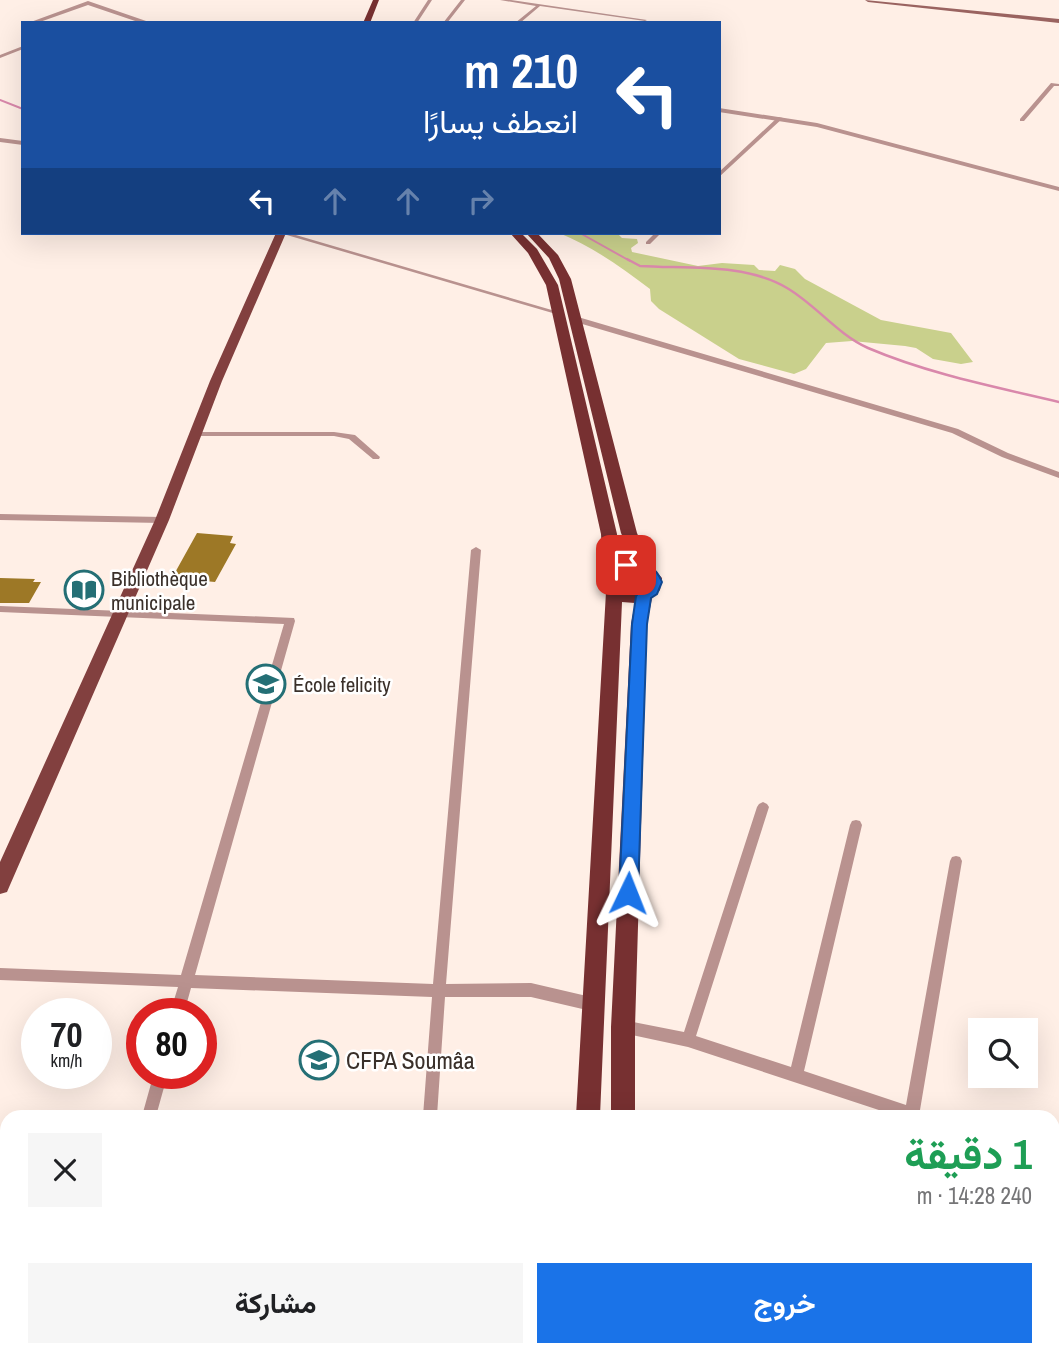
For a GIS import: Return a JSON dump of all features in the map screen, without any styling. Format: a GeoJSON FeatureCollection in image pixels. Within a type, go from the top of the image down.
{"type":"FeatureCollection","features":[{"type":"Feature","properties":{"kind":"highway"},"geometry":{"type":"LineString","coordinates":[[367,21],[376,0]]}},
{"type":"Feature","properties":{"kind":"highway"},"geometry":{"type":"LineString","coordinates":[[375,21],[384,0]]}},
{"type":"Feature","properties":{"kind":"highway"},"geometry":{"type":"LineString","coordinates":[[516,235],[533,251],[544,267],[558,313],[609,534],[612,582],[588,1110]]}},
{"type":"Feature","properties":{"kind":"highway"},"geometry":{"type":"LineString","coordinates":[[533,235],[554,257],[565,279],[629,533],[644,568]]}},
{"type":"Feature","properties":{"kind":"highway"},"geometry":{"type":"LineString","coordinates":[[626,565],[644,568],[652,574],[655,582],[652,590],[644,596],[625,597],[612,582],[626,565]]}},
{"type":"Feature","properties":{"kind":"highway"},"geometry":{"type":"LineString","coordinates":[[622,1110],[639,624],[644,596]]}},
{"type":"Feature","properties":{"kind":"main road"},"geometry":{"type":"LineString","coordinates":[[868,0],[1059,20]]}},
{"type":"Feature","properties":{"kind":"main road"},"geometry":{"type":"LineString","coordinates":[[0,885],[162,520],[281,235]]}},
{"type":"Feature","properties":{"kind":"street"},"geometry":{"type":"LineString","coordinates":[[416,21],[430,0]]}},
{"type":"Feature","properties":{"kind":"street"},"geometry":{"type":"LineString","coordinates":[[447,21],[463,0]]}},
{"type":"Feature","properties":{"kind":"street"},"geometry":{"type":"LineString","coordinates":[[502,0],[645,20]]}},
{"type":"Feature","properties":{"kind":"street"},"geometry":{"type":"LineString","coordinates":[[37,21],[88,3],[141,21]]}},
{"type":"Feature","properties":{"kind":"street"},"geometry":{"type":"LineString","coordinates":[[519,21],[538,6]]}},
{"type":"Feature","properties":{"kind":"street"},"geometry":{"type":"LineString","coordinates":[[599,21],[606,15]]}},
{"type":"Feature","properties":{"kind":"street"},"geometry":{"type":"LineString","coordinates":[[0,57],[21,48]]}},
{"type":"Feature","properties":{"kind":"street"},"geometry":{"type":"LineString","coordinates":[[1022,120],[1053,84],[1059,85]]}},
{"type":"Feature","properties":{"kind":"street"},"geometry":{"type":"LineString","coordinates":[[721,110],[780,118],[836,130],[1059,189]]}},
{"type":"Feature","properties":{"kind":"street"},"geometry":{"type":"LineString","coordinates":[[721,173],[780,118]]}},
{"type":"Feature","properties":{"kind":"street"},"geometry":{"type":"LineString","coordinates":[[0,140],[21,143]]}},
{"type":"Feature","properties":{"kind":"street"},"geometry":{"type":"LineString","coordinates":[[289,235],[558,313]]}},
{"type":"Feature","properties":{"kind":"street"},"geometry":{"type":"LineString","coordinates":[[648,243],[656,235]]}},
{"type":"Feature","properties":{"kind":"street"},"geometry":{"type":"LineString","coordinates":[[575,319],[955,431],[1005,455],[1059,475]]}},
{"type":"Feature","properties":{"kind":"street"},"geometry":{"type":"LineString","coordinates":[[196,434],[334,434],[352,437],[376,457]]}},
{"type":"Feature","properties":{"kind":"street"},"geometry":{"type":"LineString","coordinates":[[0,517],[162,520]]}},
{"type":"Feature","properties":{"kind":"street"},"geometry":{"type":"LineString","coordinates":[[430,1110],[476,550]]}},
{"type":"Feature","properties":{"kind":"street"},"geometry":{"type":"LineString","coordinates":[[0,609],[120,611],[290,621],[181,998]]}},
{"type":"Feature","properties":{"kind":"street"},"geometry":{"type":"LineString","coordinates":[[688,1040],[763,807]]}},
{"type":"Feature","properties":{"kind":"street"},"geometry":{"type":"LineString","coordinates":[[796,1075],[856,825]]}},
{"type":"Feature","properties":{"kind":"street"},"geometry":{"type":"LineString","coordinates":[[916,1110],[956,862]]}},
{"type":"Feature","properties":{"kind":"street"},"geometry":{"type":"LineString","coordinates":[[0,974],[439,991],[531,990],[591,1004]]}},
{"type":"Feature","properties":{"kind":"street"},"geometry":{"type":"LineString","coordinates":[[623,1027],[688,1040],[900,1110]]}},
{"type":"Feature","properties":{"kind":"street"},"geometry":{"type":"LineString","coordinates":[[151,1110],[157,1089]]}},
{"type":"Feature","properties":{"kind":"green space"},"geometry":{"type":"Polygon","coordinates":[[[563,235],[619,235],[622,238],[637,239],[638,243],[631,248],[632,252],[698,266],[722,263],[754,265],[759,270],[775,271],[780,265],[795,269],[805,279],[881,320],[951,333],[973,362],[961,364],[933,359],[916,348],[905,346],[852,341],[826,343],[806,369],[794,374],[739,359],[659,309],[651,301],[650,289],[583,244],[563,235]]]}},
{"type":"Feature","properties":{"kind":"building"},"geometry":{"type":"Polygon","coordinates":[[[197,533],[233,536],[230,543],[236,544],[215,582],[172,578],[197,533]]]}},
{"type":"Feature","properties":{"kind":"building"},"geometry":{"type":"Polygon","coordinates":[[[0,578],[35,579],[33,582],[41,582],[29,603],[0,603],[0,578]]]}},
{"type":"Feature","properties":{"kind":"waterway"},"geometry":{"type":"LineString","coordinates":[[0,100],[21,108]]}},
{"type":"Feature","properties":{"kind":"waterway"},"geometry":{"type":"LineString","coordinates":[[584,235],[630,261]]}},
{"type":"Feature","properties":{"kind":"waterway"},"geometry":{"type":"LineString","coordinates":[[627,259],[640,266],[715,269],[753,274],[771,280],[798,295],[846,335],[868,348],[939,373],[1059,402]]}},
{"type":"Feature","properties":{"kind":"place","name":"Bibliothèque municipale"},"geometry":{"type":"Point","coordinates":[84,590]}},
{"type":"Feature","properties":{"kind":"place","name":"École felicity"},"geometry":{"type":"Point","coordinates":[266,684]}},
{"type":"Feature","properties":{"kind":"place","name":"CFPA Soumâa"},"geometry":{"type":"Point","coordinates":[319,1060]}},
{"type":"Feature","properties":{"kind":"route"},"geometry":{"type":"LineString","coordinates":[[626,565],[644,568],[652,574],[655,582],[652,590],[644,596],[639,624],[628,893]]}}]}
